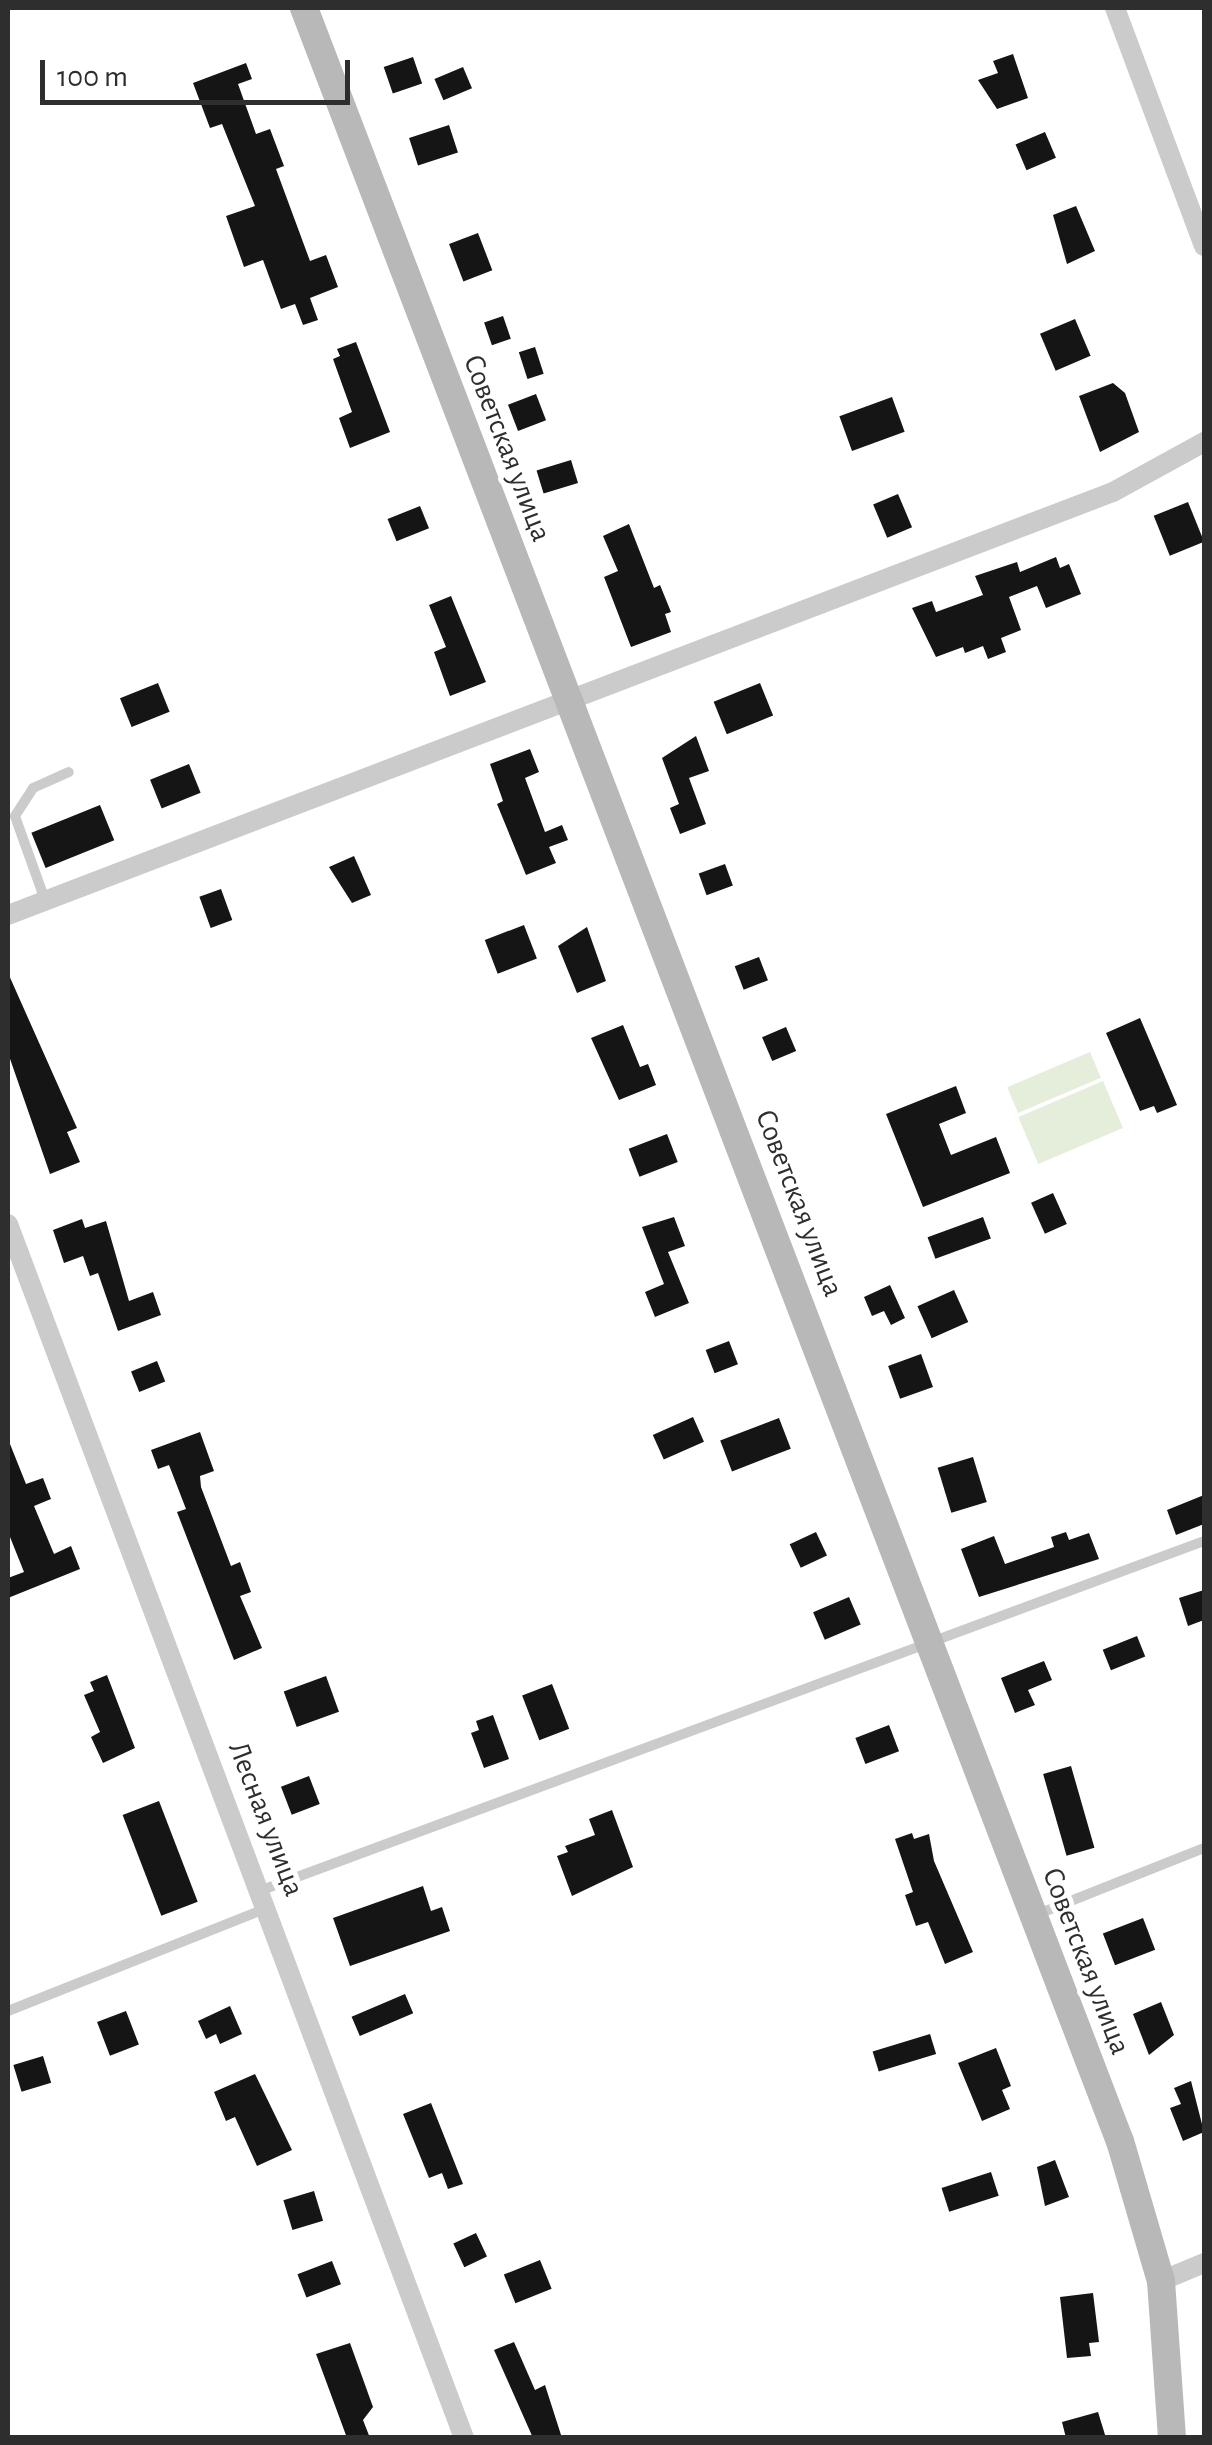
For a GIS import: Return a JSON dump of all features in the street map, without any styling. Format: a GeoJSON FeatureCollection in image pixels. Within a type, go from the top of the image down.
{"type":"FeatureCollection","features":[{"type":"Feature","properties":{"kind":"street","name":"Советская улица"},"geometry":{"type":"LineString","coordinates":[[304,8],[1120,2141],[1161,2281],[1172,2438]]}},
{"type":"Feature","properties":{"kind":"street"},"geometry":{"type":"LineString","coordinates":[[1115,8],[1204,246]]}},
{"type":"Feature","properties":{"kind":"street"},"geometry":{"type":"LineString","coordinates":[[8,914],[1114,492],[1204,442]]}},
{"type":"Feature","properties":{"kind":"street","name":"Лесная улица"},"geometry":{"type":"LineString","coordinates":[[8,1224],[265,1899],[464,2438]]}},
{"type":"Feature","properties":{"kind":"street"},"geometry":{"type":"LineString","coordinates":[[1161,2281],[1204,2263]]}},
{"type":"Feature","properties":{"kind":"lane"},"geometry":{"type":"LineString","coordinates":[[45,900],[15,816],[33,788],[69,772]]}},
{"type":"Feature","properties":{"kind":"lane"},"geometry":{"type":"LineString","coordinates":[[8,2011],[265,1899],[1204,1541]]}},
{"type":"Feature","properties":{"kind":"lane"},"geometry":{"type":"LineString","coordinates":[[1034,1915],[1204,1848]]}},
{"type":"Feature","properties":{"kind":"green space"},"geometry":{"type":"Polygon","coordinates":[[[1090,1052],[1101,1078],[1018,1113],[1007,1087],[1090,1052]]]}},
{"type":"Feature","properties":{"kind":"green space"},"geometry":{"type":"Polygon","coordinates":[[[1103,1081],[1123,1128],[1038,1164],[1018,1117],[1103,1081]]]}},
{"type":"Feature","properties":{"kind":"building"},"geometry":{"type":"Polygon","coordinates":[[[1013,54],[1028,98],[997,109],[978,80],[998,73],[993,61],[1013,54]]]}},
{"type":"Feature","properties":{"kind":"building"},"geometry":{"type":"Polygon","coordinates":[[[413,57],[422,83],[393,94],[384,67],[413,57]]]}},
{"type":"Feature","properties":{"kind":"building"},"geometry":{"type":"Polygon","coordinates":[[[246,63],[252,79],[238,84],[256,134],[270,129],[284,166],[276,169],[310,261],[326,255],[338,287],[310,298],[318,320],[303,325],[295,304],[281,309],[263,260],[244,267],[226,216],[255,206],[222,124],[210,128],[193,83],[246,63]]]}},
{"type":"Feature","properties":{"kind":"building"},"geometry":{"type":"Polygon","coordinates":[[[463,67],[472,88],[443,100],[434,79],[463,67]]]}},
{"type":"Feature","properties":{"kind":"building"},"geometry":{"type":"Polygon","coordinates":[[[449,125],[458,153],[418,166],[409,138],[449,125]]]}},
{"type":"Feature","properties":{"kind":"building"},"geometry":{"type":"Polygon","coordinates":[[[1045,132],[1056,158],[1026,170],[1016,145],[1045,132]]]}},
{"type":"Feature","properties":{"kind":"building"},"geometry":{"type":"Polygon","coordinates":[[[1076,206],[1095,251],[1067,264],[1053,215],[1076,206]]]}},
{"type":"Feature","properties":{"kind":"building"},"geometry":{"type":"Polygon","coordinates":[[[478,233],[492,270],[463,281],[449,244],[478,233]]]}},
{"type":"Feature","properties":{"kind":"building"},"geometry":{"type":"Polygon","coordinates":[[[503,316],[511,339],[492,345],[484,323],[503,316]]]}},
{"type":"Feature","properties":{"kind":"building"},"geometry":{"type":"Polygon","coordinates":[[[1075,319],[1091,356],[1056,371],[1040,334],[1075,319]]]}},
{"type":"Feature","properties":{"kind":"building"},"geometry":{"type":"Polygon","coordinates":[[[356,342],[390,432],[350,448],[339,418],[352,412],[333,359],[340,356],[337,349],[356,342]]]}},
{"type":"Feature","properties":{"kind":"building"},"geometry":{"type":"Polygon","coordinates":[[[535,347],[544,374],[527,379],[519,352],[535,347]]]}},
{"type":"Feature","properties":{"kind":"building"},"geometry":{"type":"Polygon","coordinates":[[[1113,383],[1125,393],[1139,432],[1100,452],[1079,396],[1113,383]]]}},
{"type":"Feature","properties":{"kind":"building"},"geometry":{"type":"Polygon","coordinates":[[[536,394],[546,420],[518,431],[508,405],[536,394]]]}},
{"type":"Feature","properties":{"kind":"building"},"geometry":{"type":"Polygon","coordinates":[[[892,397],[905,432],[852,451],[839,416],[892,397]]]}},
{"type":"Feature","properties":{"kind":"building"},"geometry":{"type":"Polygon","coordinates":[[[571,460],[578,483],[544,493],[537,471],[571,460]]]}},
{"type":"Feature","properties":{"kind":"building"},"geometry":{"type":"Polygon","coordinates":[[[898,494],[912,527],[887,538],[873,505],[898,494]]]}},
{"type":"Feature","properties":{"kind":"building"},"geometry":{"type":"Polygon","coordinates":[[[1188,502],[1204,542],[1170,556],[1154,516],[1188,502]]]}},
{"type":"Feature","properties":{"kind":"building"},"geometry":{"type":"Polygon","coordinates":[[[420,506],[429,528],[397,541],[388,519],[420,506]]]}},
{"type":"Feature","properties":{"kind":"building"},"geometry":{"type":"Polygon","coordinates":[[[629,524],[654,588],[660,585],[671,612],[665,614],[671,632],[631,647],[604,577],[618,571],[603,536],[629,524]]]}},
{"type":"Feature","properties":{"kind":"building"},"geometry":{"type":"Polygon","coordinates":[[[1056,557],[1060,568],[1069,564],[1081,594],[1046,608],[1037,586],[1009,597],[1021,630],[1001,638],[1006,652],[988,659],[983,646],[965,653],[963,647],[936,657],[912,608],[932,601],[936,612],[983,595],[975,576],[1017,562],[1020,572],[1056,557]]]}},
{"type":"Feature","properties":{"kind":"building"},"geometry":{"type":"Polygon","coordinates":[[[451,596],[486,682],[450,696],[434,652],[446,647],[429,605],[451,596]]]}},
{"type":"Feature","properties":{"kind":"building"},"geometry":{"type":"Polygon","coordinates":[[[158,683],[170,712],[132,727],[120,698],[158,683]]]}},
{"type":"Feature","properties":{"kind":"building"},"geometry":{"type":"Polygon","coordinates":[[[760,683],[773,715],[727,734],[714,702],[760,683]]]}},
{"type":"Feature","properties":{"kind":"building"},"geometry":{"type":"Polygon","coordinates":[[[696,736],[709,771],[689,778],[706,824],[680,834],[670,808],[679,804],[662,758],[696,736]]]}},
{"type":"Feature","properties":{"kind":"building"},"geometry":{"type":"Polygon","coordinates":[[[530,749],[539,772],[525,778],[545,832],[562,825],[568,840],[549,847],[556,863],[526,875],[497,804],[503,801],[490,764],[530,749]]]}},
{"type":"Feature","properties":{"kind":"building"},"geometry":{"type":"Polygon","coordinates":[[[189,764],[201,793],[162,808],[150,780],[189,764]]]}},
{"type":"Feature","properties":{"kind":"building"},"geometry":{"type":"Polygon","coordinates":[[[100,805],[114,840],[46,868],[31,833],[100,805]]]}},
{"type":"Feature","properties":{"kind":"building"},"geometry":{"type":"Polygon","coordinates":[[[354,856],[371,895],[352,903],[329,867],[354,856]]]}},
{"type":"Feature","properties":{"kind":"building"},"geometry":{"type":"Polygon","coordinates":[[[725,864],[733,886],[707,895],[699,874],[725,864]]]}},
{"type":"Feature","properties":{"kind":"building"},"geometry":{"type":"Polygon","coordinates":[[[221,889],[232,920],[211,928],[199,897],[221,889]]]}},
{"type":"Feature","properties":{"kind":"building"},"geometry":{"type":"Polygon","coordinates":[[[524,925],[537,959],[498,974],[485,940],[524,925]]]}},
{"type":"Feature","properties":{"kind":"building"},"geometry":{"type":"Polygon","coordinates":[[[587,927],[606,981],[577,993],[558,946],[587,927]]]}},
{"type":"Feature","properties":{"kind":"building"},"geometry":{"type":"Polygon","coordinates":[[[759,957],[768,980],[744,990],[735,966],[759,957]]]}},
{"type":"Feature","properties":{"kind":"building"},"geometry":{"type":"Polygon","coordinates":[[[8,973],[77,1128],[67,1132],[80,1162],[50,1174],[8,1053],[8,973]]]}},
{"type":"Feature","properties":{"kind":"building"},"geometry":{"type":"Polygon","coordinates":[[[1140,1018],[1177,1105],[1157,1113],[1154,1106],[1140,1111],[1106,1033],[1140,1018]]]}},
{"type":"Feature","properties":{"kind":"building"},"geometry":{"type":"Polygon","coordinates":[[[623,1025],[640,1067],[648,1064],[656,1085],[619,1100],[591,1038],[623,1025]]]}},
{"type":"Feature","properties":{"kind":"building"},"geometry":{"type":"Polygon","coordinates":[[[786,1027],[796,1051],[772,1061],[762,1037],[786,1027]]]}},
{"type":"Feature","properties":{"kind":"building"},"geometry":{"type":"Polygon","coordinates":[[[956,1086],[966,1113],[939,1124],[951,1155],[996,1137],[1010,1173],[923,1207],[886,1114],[956,1086]]]}},
{"type":"Feature","properties":{"kind":"building"},"geometry":{"type":"Polygon","coordinates":[[[667,1134],[678,1162],[639,1177],[629,1149],[667,1134]]]}},
{"type":"Feature","properties":{"kind":"building"},"geometry":{"type":"Polygon","coordinates":[[[1053,1193],[1067,1224],[1045,1234],[1031,1203],[1053,1193]]]}},
{"type":"Feature","properties":{"kind":"building"},"geometry":{"type":"Polygon","coordinates":[[[674,1217],[685,1246],[668,1252],[689,1303],[655,1317],[645,1292],[664,1284],[642,1227],[674,1217]]]}},
{"type":"Feature","properties":{"kind":"building"},"geometry":{"type":"Polygon","coordinates":[[[983,1217],[991,1239],[935,1259],[928,1237],[983,1217]]]}},
{"type":"Feature","properties":{"kind":"building"},"geometry":{"type":"Polygon","coordinates":[[[82,1219],[85,1228],[106,1221],[129,1301],[153,1292],[161,1315],[118,1331],[98,1273],[90,1276],[83,1256],[64,1263],[53,1230],[82,1219]]]}},
{"type":"Feature","properties":{"kind":"building"},"geometry":{"type":"Polygon","coordinates":[[[890,1285],[905,1318],[891,1325],[884,1311],[872,1316],[864,1297],[890,1285]]]}},
{"type":"Feature","properties":{"kind":"building"},"geometry":{"type":"Polygon","coordinates":[[[954,1290],[968,1322],[932,1338],[917,1306],[954,1290]]]}},
{"type":"Feature","properties":{"kind":"building"},"geometry":{"type":"Polygon","coordinates":[[[729,1341],[738,1364],[715,1373],[706,1350],[729,1341]]]}},
{"type":"Feature","properties":{"kind":"building"},"geometry":{"type":"Polygon","coordinates":[[[921,1354],[933,1387],[900,1399],[888,1366],[921,1354]]]}},
{"type":"Feature","properties":{"kind":"building"},"geometry":{"type":"Polygon","coordinates":[[[157,1361],[165,1381],[139,1392],[131,1371],[157,1361]]]}},
{"type":"Feature","properties":{"kind":"building"},"geometry":{"type":"Polygon","coordinates":[[[693,1417],[704,1442],[664,1460],[653,1435],[693,1417]]]}},
{"type":"Feature","properties":{"kind":"building"},"geometry":{"type":"Polygon","coordinates":[[[779,1418],[791,1449],[732,1471],[720,1441],[779,1418]]]}},
{"type":"Feature","properties":{"kind":"building"},"geometry":{"type":"Polygon","coordinates":[[[200,1432],[214,1471],[200,1476],[201,1487],[231,1566],[240,1562],[251,1592],[240,1596],[262,1648],[234,1660],[177,1512],[186,1509],[169,1465],[158,1469],[151,1450],[200,1432]]]}},
{"type":"Feature","properties":{"kind":"building"},"geometry":{"type":"Polygon","coordinates":[[[8,1439],[26,1484],[43,1478],[51,1499],[34,1506],[54,1554],[71,1546],[80,1569],[8,1598],[8,1578],[24,1572],[8,1532],[8,1439]]]}},
{"type":"Feature","properties":{"kind":"building"},"geometry":{"type":"Polygon","coordinates":[[[973,1457],[987,1502],[951,1513],[938,1468],[973,1457]]]}},
{"type":"Feature","properties":{"kind":"building"},"geometry":{"type":"Polygon","coordinates":[[[1204,1495],[1204,1524],[1176,1535],[1167,1510],[1204,1495]]]}},
{"type":"Feature","properties":{"kind":"building"},"geometry":{"type":"Polygon","coordinates":[[[816,1532],[827,1556],[801,1568],[790,1544],[816,1532]]]}},
{"type":"Feature","properties":{"kind":"building"},"geometry":{"type":"Polygon","coordinates":[[[1066,1532],[1069,1540],[1089,1533],[1099,1559],[979,1597],[961,1549],[994,1536],[1005,1564],[1054,1547],[1051,1537],[1066,1532]]]}},
{"type":"Feature","properties":{"kind":"building"},"geometry":{"type":"Polygon","coordinates":[[[1204,1590],[1204,1620],[1188,1626],[1179,1598],[1204,1590]]]}},
{"type":"Feature","properties":{"kind":"building"},"geometry":{"type":"Polygon","coordinates":[[[849,1597],[861,1625],[825,1640],[813,1612],[849,1597]]]}},
{"type":"Feature","properties":{"kind":"building"},"geometry":{"type":"Polygon","coordinates":[[[1137,1636],[1145,1656],[1111,1670],[1103,1650],[1137,1636]]]}},
{"type":"Feature","properties":{"kind":"building"},"geometry":{"type":"Polygon","coordinates":[[[1044,1661],[1052,1680],[1028,1690],[1035,1705],[1015,1713],[1001,1678],[1044,1661]]]}},
{"type":"Feature","properties":{"kind":"building"},"geometry":{"type":"Polygon","coordinates":[[[107,1675],[135,1748],[103,1763],[91,1737],[100,1732],[84,1695],[94,1691],[90,1682],[107,1675]]]}},
{"type":"Feature","properties":{"kind":"building"},"geometry":{"type":"Polygon","coordinates":[[[326,1676],[339,1712],[297,1727],[284,1691],[326,1676]]]}},
{"type":"Feature","properties":{"kind":"building"},"geometry":{"type":"Polygon","coordinates":[[[552,1684],[569,1729],[539,1740],[522,1695],[552,1684]]]}},
{"type":"Feature","properties":{"kind":"building"},"geometry":{"type":"Polygon","coordinates":[[[493,1715],[509,1759],[484,1768],[471,1733],[479,1730],[476,1721],[493,1715]]]}},
{"type":"Feature","properties":{"kind":"building"},"geometry":{"type":"Polygon","coordinates":[[[889,1725],[899,1751],[865,1764],[855,1738],[889,1725]]]}},
{"type":"Feature","properties":{"kind":"building"},"geometry":{"type":"Polygon","coordinates":[[[1071,1766],[1094,1848],[1067,1856],[1043,1774],[1071,1766]]]}},
{"type":"Feature","properties":{"kind":"building"},"geometry":{"type":"Polygon","coordinates":[[[309,1776],[320,1804],[292,1815],[281,1787],[309,1776]]]}},
{"type":"Feature","properties":{"kind":"building"},"geometry":{"type":"Polygon","coordinates":[[[159,1801],[198,1902],[161,1916],[123,1815],[159,1801]]]}},
{"type":"Feature","properties":{"kind":"building"},"geometry":{"type":"Polygon","coordinates":[[[612,1810],[633,1867],[572,1896],[557,1856],[568,1852],[565,1846],[595,1835],[589,1819],[612,1810]]]}},
{"type":"Feature","properties":{"kind":"building"},"geometry":{"type":"Polygon","coordinates":[[[912,1833],[914,1839],[929,1834],[934,1861],[973,1952],[945,1964],[928,1922],[916,1926],[905,1895],[913,1892],[895,1839],[912,1833]]]}},
{"type":"Feature","properties":{"kind":"building"},"geometry":{"type":"Polygon","coordinates":[[[423,1886],[431,1911],[442,1907],[450,1931],[350,1966],[333,1918],[423,1886]]]}},
{"type":"Feature","properties":{"kind":"building"},"geometry":{"type":"Polygon","coordinates":[[[1143,1918],[1155,1950],[1115,1965],[1103,1933],[1143,1918]]]}},
{"type":"Feature","properties":{"kind":"building"},"geometry":{"type":"Polygon","coordinates":[[[405,1994],[413,2013],[360,2036],[352,2017],[405,1994]]]}},
{"type":"Feature","properties":{"kind":"building"},"geometry":{"type":"Polygon","coordinates":[[[1161,2002],[1174,2035],[1149,2055],[1133,2014],[1161,2002]]]}},
{"type":"Feature","properties":{"kind":"building"},"geometry":{"type":"Polygon","coordinates":[[[230,2006],[242,2034],[220,2044],[216,2034],[206,2039],[198,2021],[230,2006]]]}},
{"type":"Feature","properties":{"kind":"building"},"geometry":{"type":"Polygon","coordinates":[[[126,2011],[139,2045],[110,2056],[97,2022],[126,2011]]]}},
{"type":"Feature","properties":{"kind":"building"},"geometry":{"type":"Polygon","coordinates":[[[930,2034],[936,2054],[879,2072],[873,2052],[930,2034]]]}},
{"type":"Feature","properties":{"kind":"building"},"geometry":{"type":"Polygon","coordinates":[[[996,2048],[1011,2086],[1002,2090],[1010,2109],[982,2121],[958,2063],[996,2048]]]}},
{"type":"Feature","properties":{"kind":"building"},"geometry":{"type":"Polygon","coordinates":[[[43,2056],[51,2083],[22,2092],[13,2065],[43,2056]]]}},
{"type":"Feature","properties":{"kind":"building"},"geometry":{"type":"Polygon","coordinates":[[[255,2074],[292,2150],[257,2166],[235,2117],[226,2121],[214,2092],[255,2074]]]}},
{"type":"Feature","properties":{"kind":"building"},"geometry":{"type":"Polygon","coordinates":[[[1191,2081],[1204,2132],[1183,2141],[1170,2108],[1181,2104],[1174,2088],[1191,2081]]]}},
{"type":"Feature","properties":{"kind":"building"},"geometry":{"type":"Polygon","coordinates":[[[431,2103],[463,2184],[448,2189],[442,2173],[429,2178],[403,2114],[431,2103]]]}},
{"type":"Feature","properties":{"kind":"building"},"geometry":{"type":"Polygon","coordinates":[[[1055,2160],[1069,2197],[1045,2206],[1037,2167],[1055,2160]]]}},
{"type":"Feature","properties":{"kind":"building"},"geometry":{"type":"Polygon","coordinates":[[[991,2172],[999,2196],[949,2212],[942,2188],[991,2172]]]}},
{"type":"Feature","properties":{"kind":"building"},"geometry":{"type":"Polygon","coordinates":[[[314,2191],[323,2221],[292,2230],[283,2200],[314,2191]]]}},
{"type":"Feature","properties":{"kind":"building"},"geometry":{"type":"Polygon","coordinates":[[[476,2233],[487,2257],[464,2267],[453,2244],[476,2233]]]}},
{"type":"Feature","properties":{"kind":"building"},"geometry":{"type":"Polygon","coordinates":[[[540,2260],[552,2289],[515,2303],[504,2275],[540,2260]]]}},
{"type":"Feature","properties":{"kind":"building"},"geometry":{"type":"Polygon","coordinates":[[[332,2261],[341,2284],[306,2298],[297,2274],[332,2261]]]}},
{"type":"Feature","properties":{"kind":"building"},"geometry":{"type":"Polygon","coordinates":[[[1093,2293],[1099,2342],[1089,2343],[1091,2356],[1067,2358],[1060,2297],[1093,2293]]]}},
{"type":"Feature","properties":{"kind":"building"},"geometry":{"type":"Polygon","coordinates":[[[514,2342],[535,2390],[545,2385],[562,2438],[533,2438],[494,2350],[514,2342]]]}},
{"type":"Feature","properties":{"kind":"building"},"geometry":{"type":"Polygon","coordinates":[[[350,2343],[373,2407],[363,2420],[370,2438],[347,2438],[316,2354],[350,2343]]]}},
{"type":"Feature","properties":{"kind":"building"},"geometry":{"type":"Polygon","coordinates":[[[1098,2412],[1106,2438],[1066,2438],[1062,2422],[1098,2412]]]}}]}
